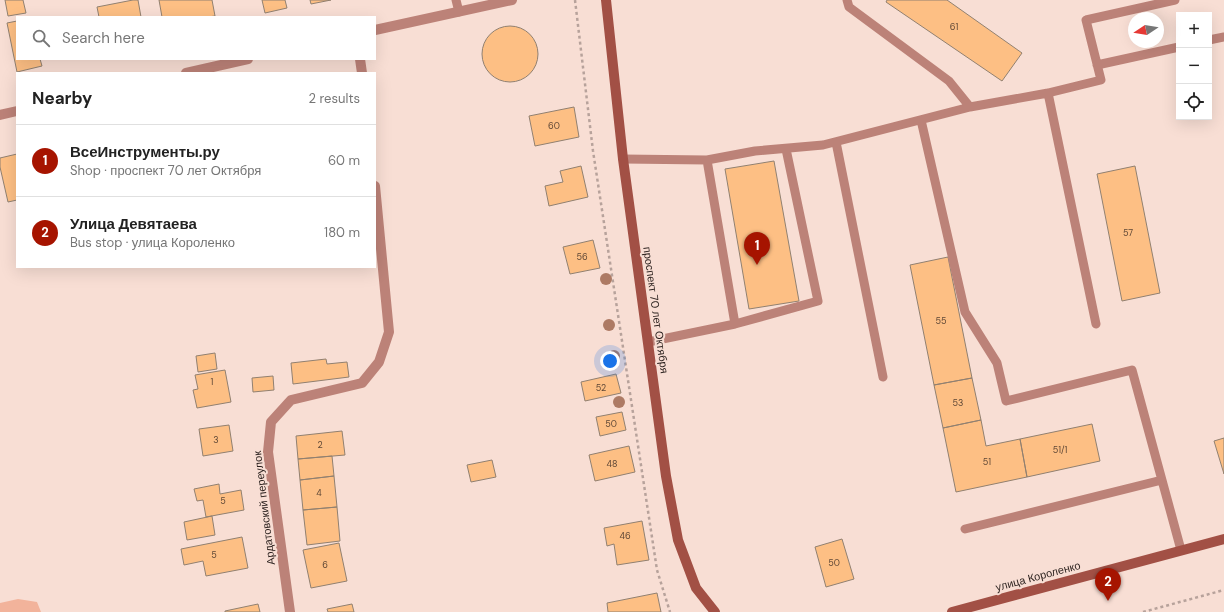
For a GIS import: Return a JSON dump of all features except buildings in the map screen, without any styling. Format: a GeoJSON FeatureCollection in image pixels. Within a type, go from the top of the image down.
{"type":"FeatureCollection","features":[{"type":"Feature","properties":{"kind":"street"},"geometry":{"type":"LineString","coordinates":[[376,30],[512,0]]}},
{"type":"Feature","properties":{"kind":"street","name":"проспект 70 лет Октября"},"geometry":{"type":"LineString","coordinates":[[606,0],[623,159],[666,476],[678,540],[696,588],[716,612]]}},
{"type":"Feature","properties":{"kind":"street"},"geometry":{"type":"LineString","coordinates":[[190,72],[244,60]]}},
{"type":"Feature","properties":{"kind":"street"},"geometry":{"type":"LineString","coordinates":[[360,60],[362,72]]}},
{"type":"Feature","properties":{"kind":"street"},"geometry":{"type":"LineString","coordinates":[[0,115],[16,111]]}},
{"type":"Feature","properties":{"kind":"street","name":"Ардатовский переулок"},"geometry":{"type":"LineString","coordinates":[[290,612],[268,452],[271,422],[291,400],[362,383],[379,362],[389,332],[376,196]]}},
{"type":"Feature","properties":{"kind":"street","name":"улица Короленко"},"geometry":{"type":"LineString","coordinates":[[952,612],[1224,538]]}},
{"type":"Feature","properties":{"kind":"lane"},"geometry":{"type":"LineString","coordinates":[[456,0],[458,12]]}},
{"type":"Feature","properties":{"kind":"lane"},"geometry":{"type":"LineString","coordinates":[[847,0],[849,7],[949,81],[970,107]]}},
{"type":"Feature","properties":{"kind":"lane"},"geometry":{"type":"LineString","coordinates":[[623,159],[707,160],[755,151],[786,149],[836,142],[970,107],[1048,93],[1101,80],[1086,20],[1175,0]]}},
{"type":"Feature","properties":{"kind":"lane"},"geometry":{"type":"LineString","coordinates":[[1212,39],[1224,37]]}},
{"type":"Feature","properties":{"kind":"lane"},"geometry":{"type":"LineString","coordinates":[[1097,65],[1176,48]]}},
{"type":"Feature","properties":{"kind":"lane"},"geometry":{"type":"LineString","coordinates":[[1048,93],[1096,324]]}},
{"type":"Feature","properties":{"kind":"lane"},"geometry":{"type":"LineString","coordinates":[[921,120],[965,312],[997,362],[1006,401],[1132,370],[1181,550]]}},
{"type":"Feature","properties":{"kind":"lane"},"geometry":{"type":"LineString","coordinates":[[836,142],[883,377]]}},
{"type":"Feature","properties":{"kind":"lane"},"geometry":{"type":"LineString","coordinates":[[648,342],[735,324],[818,302],[786,149]]}},
{"type":"Feature","properties":{"kind":"lane"},"geometry":{"type":"LineString","coordinates":[[707,160],[735,324]]}},
{"type":"Feature","properties":{"kind":"lane"},"geometry":{"type":"LineString","coordinates":[[965,529],[1162,480]]}},
{"type":"Feature","properties":{"kind":"path"},"geometry":{"type":"LineString","coordinates":[[575,0],[593,151],[657,570],[670,612]]}},
{"type":"Feature","properties":{"kind":"path"},"geometry":{"type":"LineString","coordinates":[[1143,612],[1224,590]]}},
{"type":"Feature","properties":{"kind":"shaded area"},"geometry":{"type":"Polygon","coordinates":[[[18,599],[37,602],[41,612],[0,612],[0,603],[18,599]]]}},
{"type":"Feature","properties":{"kind":"place","name":"ВсеИнструменты.ру"},"geometry":{"type":"Point","coordinates":[757,265]}},
{"type":"Feature","properties":{"kind":"place","name":"Улица Девятаева"},"geometry":{"type":"Point","coordinates":[1108,601]}}]}
